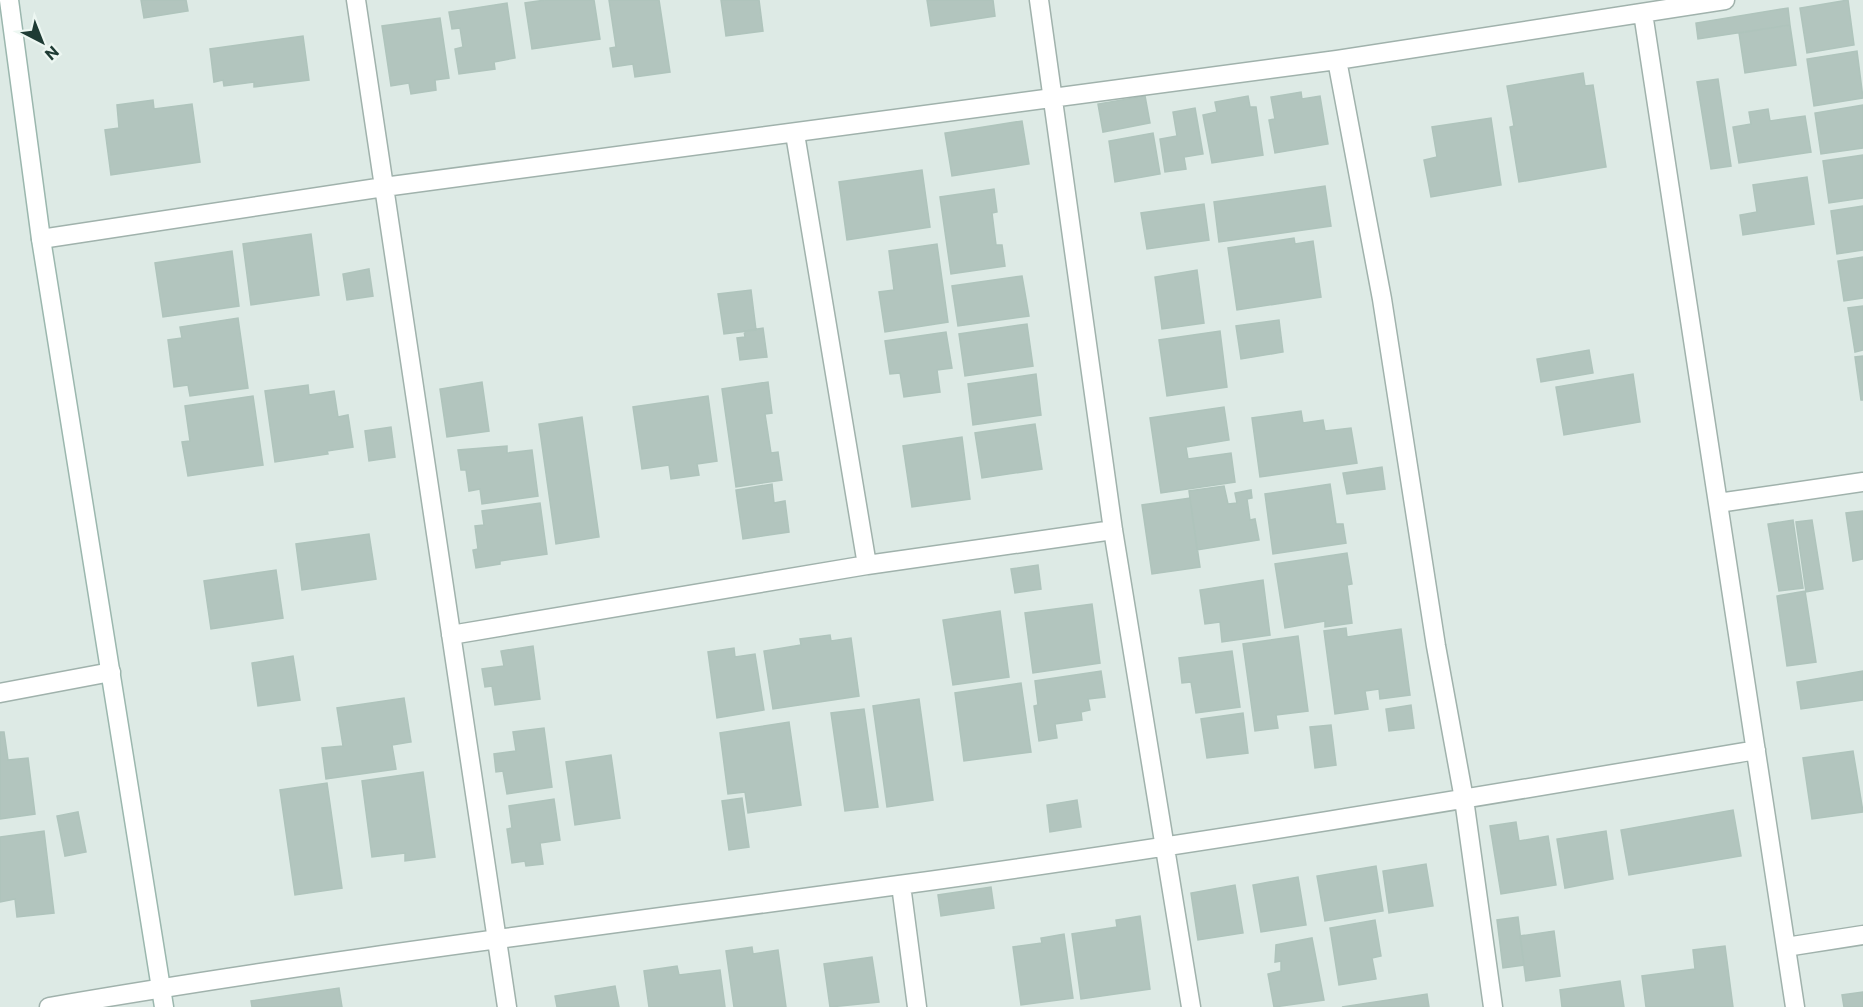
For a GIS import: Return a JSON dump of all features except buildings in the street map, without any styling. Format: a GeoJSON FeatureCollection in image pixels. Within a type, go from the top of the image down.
{"type":"FeatureCollection","features":[{"type":"Feature","properties":{"kind":"street"},"geometry":{"type":"LineString","coordinates":[[9,0],[41,239],[164,1007]]}},
{"type":"Feature","properties":{"kind":"street"},"geometry":{"type":"LineString","coordinates":[[356,0],[507,1007]]}},
{"type":"Feature","properties":{"kind":"street"},"geometry":{"type":"LineString","coordinates":[[1039,0],[1113,530],[1191,1007]]}},
{"type":"Feature","properties":{"kind":"street"},"geometry":{"type":"LineString","coordinates":[[41,239],[384,187],[1337,60],[1725,0]]}},
{"type":"Feature","properties":{"kind":"street"},"geometry":{"type":"LineString","coordinates":[[1643,13],[1795,1007]]}},
{"type":"Feature","properties":{"kind":"street"},"geometry":{"type":"LineString","coordinates":[[1337,60],[1382,299],[1436,646],[1464,799],[1493,1007]]}},
{"type":"Feature","properties":{"kind":"street"},"geometry":{"type":"LineString","coordinates":[[795,134],[867,565]]}},
{"type":"Feature","properties":{"kind":"street"},"geometry":{"type":"LineString","coordinates":[[1718,503],[1863,482]]}},
{"type":"Feature","properties":{"kind":"street"},"geometry":{"type":"LineString","coordinates":[[451,635],[867,565],[1113,530]]}},
{"type":"Feature","properties":{"kind":"street"},"geometry":{"type":"LineString","coordinates":[[0,693],[111,672]]}},
{"type":"Feature","properties":{"kind":"street"},"geometry":{"type":"LineString","coordinates":[[49,1007],[496,938],[901,885],[1464,799],[1756,750]]}},
{"type":"Feature","properties":{"kind":"street"},"geometry":{"type":"LineString","coordinates":[[901,885],[917,1007]]}},
{"type":"Feature","properties":{"kind":"street"},"geometry":{"type":"LineString","coordinates":[[1786,946],[1863,935]]}}]}
